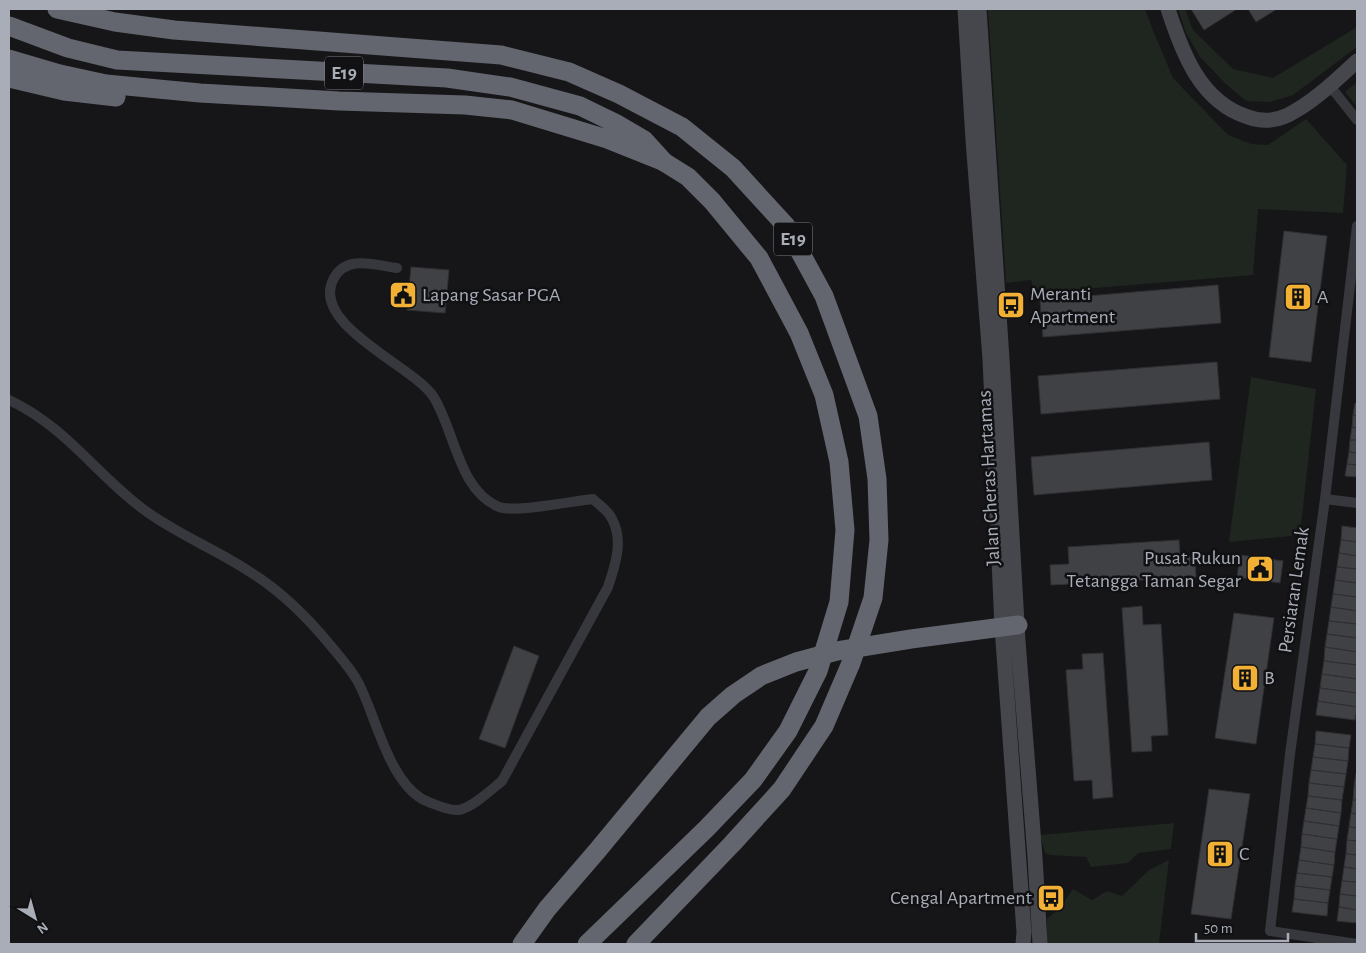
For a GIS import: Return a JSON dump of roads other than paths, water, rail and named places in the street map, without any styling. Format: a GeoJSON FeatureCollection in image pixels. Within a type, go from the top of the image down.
{"type":"FeatureCollection","features":[{"type":"Feature","properties":{"kind":"highway","name":"E19"},"geometry":{"type":"LineString","coordinates":[[57,9],[114,22],[174,30],[501,55],[569,72],[619,94],[682,128],[733,168],[786,226],[824,296],[868,416],[878,497],[879,540],[873,598],[851,662],[824,726],[782,789],[636,944]]}},
{"type":"Feature","properties":{"kind":"highway","name":"E19"},"geometry":{"type":"LineString","coordinates":[[9,26],[68,48],[117,60],[447,78],[510,87],[580,106],[644,140],[664,162],[688,177],[712,201],[758,258],[799,333],[824,395],[839,462],[845,530],[838,602],[818,671],[788,731],[753,780],[706,829],[587,944]]}},
{"type":"Feature","properties":{"kind":"highway"},"geometry":{"type":"LineString","coordinates":[[9,59],[60,74],[106,84],[200,93],[340,101],[465,105],[512,110],[606,139],[664,162]]}},
{"type":"Feature","properties":{"kind":"highway"},"geometry":{"type":"LineString","coordinates":[[9,78],[64,91],[111,97],[200,93]]}},
{"type":"Feature","properties":{"kind":"highway"},"geometry":{"type":"LineString","coordinates":[[522,944],[547,909],[598,851],[689,738],[708,717],[733,695],[761,676],[804,660],[837,652],[911,639],[1010,626]]}},
{"type":"Feature","properties":{"kind":"street","name":"Jalan Cheras Hartamas"},"geometry":{"type":"LineString","coordinates":[[965,9],[980,140]]}},
{"type":"Feature","properties":{"kind":"street","name":"Jalan Cheras Hartamas"},"geometry":{"type":"LineString","coordinates":[[979,9],[980,140],[990,359],[1010,626],[1023,944]]}},
{"type":"Feature","properties":{"kind":"street"},"geometry":{"type":"LineString","coordinates":[[1168,9],[1177,38],[1194,73],[1214,98],[1227,108],[1257,120],[1273,120],[1288,115],[1330,86],[1357,61]]}},
{"type":"Feature","properties":{"kind":"street"},"geometry":{"type":"LineString","coordinates":[[1330,86],[1357,120]]}},
{"type":"Feature","properties":{"kind":"street","name":"Persiaran Lemak"},"geometry":{"type":"LineString","coordinates":[[1357,226],[1325,499],[1290,754],[1270,932],[1357,944]]}},
{"type":"Feature","properties":{"kind":"street"},"geometry":{"type":"LineString","coordinates":[[9,400],[24,407],[56,428],[107,479],[143,509],[173,529],[250,571],[273,588],[304,616],[330,645],[357,680],[397,773],[409,788],[422,799],[458,810],[476,801],[502,781],[608,587],[617,560],[617,534],[612,518],[593,499],[532,508],[501,508],[484,498],[466,477],[451,435],[432,395],[407,373],[360,339],[341,319],[332,303],[330,290],[340,268],[356,262],[397,268]]}},
{"type":"Feature","properties":{"kind":"street"},"geometry":{"type":"LineString","coordinates":[[1325,499],[1357,503]]}},
{"type":"Feature","properties":{"kind":"street","name":"Jalan Cheras Hartamas"},"geometry":{"type":"LineString","coordinates":[[1010,626],[1035,857],[1040,944]]}},
{"type":"Feature","properties":{"kind":"place","name":"Lapang Sasar PGA"},"geometry":{"type":"Point","coordinates":[403,295]}},
{"type":"Feature","properties":{"kind":"place","name":"A"},"geometry":{"type":"Point","coordinates":[1298,297]}},
{"type":"Feature","properties":{"kind":"place","name":"Meranti Apartment"},"geometry":{"type":"Point","coordinates":[1011,305]}},
{"type":"Feature","properties":{"kind":"place","name":"Pusat Rukun Tetangga Taman Segar"},"geometry":{"type":"Point","coordinates":[1260,569]}},
{"type":"Feature","properties":{"kind":"place","name":"B"},"geometry":{"type":"Point","coordinates":[1245,678]}},
{"type":"Feature","properties":{"kind":"place","name":"C"},"geometry":{"type":"Point","coordinates":[1220,854]}},
{"type":"Feature","properties":{"kind":"place","name":"Cengal Apartment"},"geometry":{"type":"Point","coordinates":[1051,898]}}]}
